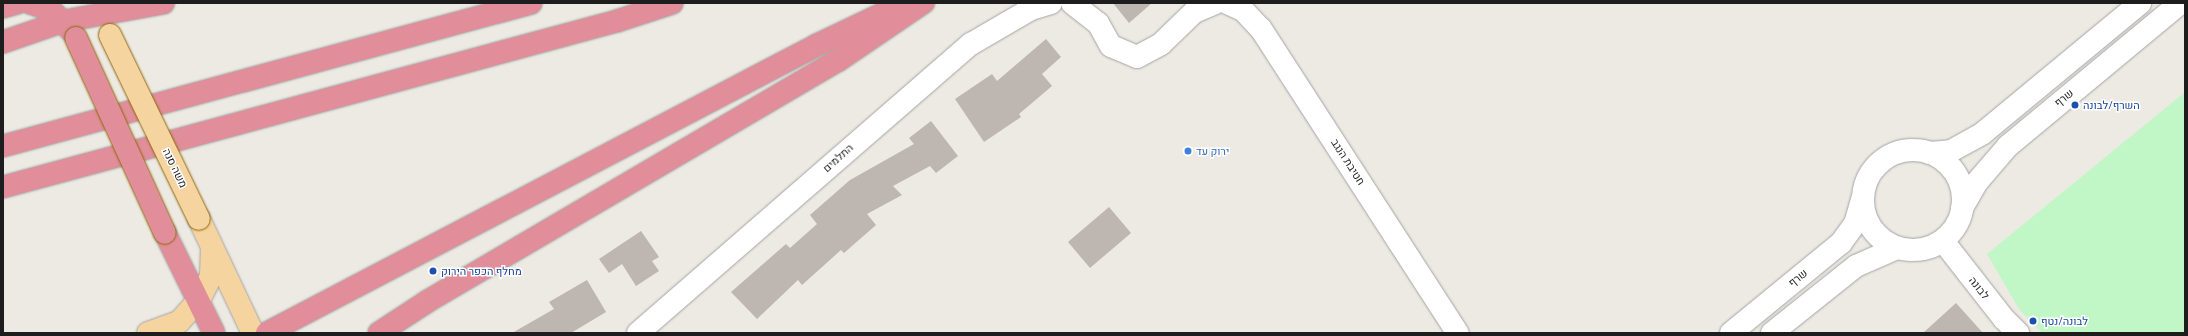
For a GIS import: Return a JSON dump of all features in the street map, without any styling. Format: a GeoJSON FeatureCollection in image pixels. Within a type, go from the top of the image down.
{"type":"FeatureCollection","features":[{"type":"Feature","properties":{"kind":"highway"},"geometry":{"type":"LineString","coordinates":[[3,7],[17,3]]}},
{"type":"Feature","properties":{"kind":"highway"},"geometry":{"type":"LineString","coordinates":[[30,3],[51,10],[70,30],[165,233],[214,333]]}},
{"type":"Feature","properties":{"kind":"highway"},"geometry":{"type":"LineString","coordinates":[[3,42],[70,30],[101,9],[163,3]]}},
{"type":"Feature","properties":{"kind":"highway"},"geometry":{"type":"LineString","coordinates":[[3,146],[531,3]]}},
{"type":"Feature","properties":{"kind":"highway"},"geometry":{"type":"LineString","coordinates":[[3,187],[601,26],[672,3]]}},
{"type":"Feature","properties":{"kind":"highway"},"geometry":{"type":"LineString","coordinates":[[267,333],[817,45],[905,3]]}},
{"type":"Feature","properties":{"kind":"highway"},"geometry":{"type":"LineString","coordinates":[[379,333],[428,302],[839,60],[923,3]]}},
{"type":"Feature","properties":{"kind":"main road","name":"משה סנה"},"geometry":{"type":"LineString","coordinates":[[101,9],[110,35],[253,333]]}},
{"type":"Feature","properties":{"kind":"main road"},"geometry":{"type":"LineString","coordinates":[[148,333],[179,322],[199,300],[211,276],[212,248]]}},
{"type":"Feature","properties":{"kind":"street","name":"התלמים"},"geometry":{"type":"LineString","coordinates":[[638,333],[971,44],[1031,9],[1051,3]]}},
{"type":"Feature","properties":{"kind":"street"},"geometry":{"type":"LineString","coordinates":[[1072,3],[1098,22],[1111,46],[1137,56],[1161,44],[1194,12],[1215,3]]}},
{"type":"Feature","properties":{"kind":"street","name":"חטיבת הנגב"},"geometry":{"type":"LineString","coordinates":[[1227,3],[1243,10],[1261,29],[1458,333]]}},
{"type":"Feature","properties":{"kind":"street"},"geometry":{"type":"LineString","coordinates":[[1930,153],[1951,151],[1983,133],[2140,3]]}},
{"type":"Feature","properties":{"kind":"street","name":"שרף"},"geometry":{"type":"LineString","coordinates":[[1962,208],[1977,182],[2008,146],[2180,3]]}},
{"type":"Feature","properties":{"kind":"street"},"geometry":{"type":"LineString","coordinates":[[1916,150],[1930,153],[1942,159],[1952,169],[1963,194],[1962,208],[1955,228],[1943,241],[1930,248],[1916,251],[1897,248],[1876,235],[1868,223],[1864,208],[1863,194],[1872,173],[1887,157],[1901,152],[1916,150]]}},
{"type":"Feature","properties":{"kind":"street","name":"שרף"},"geometry":{"type":"LineString","coordinates":[[1732,333],[1849,235],[1860,212],[1863,194]]}},
{"type":"Feature","properties":{"kind":"street","name":"לבונה"},"geometry":{"type":"LineString","coordinates":[[1943,241],[2004,319],[2018,333]]}},
{"type":"Feature","properties":{"kind":"street"},"geometry":{"type":"LineString","coordinates":[[1772,333],[1856,266],[1897,248]]}},
{"type":"Feature","properties":{"kind":"green space"},"geometry":{"type":"Polygon","coordinates":[[[2185,92],[2185,333],[2042,333],[2019,309],[1987,254],[2185,92]]]}},
{"type":"Feature","properties":{"kind":"building"},"geometry":{"type":"Polygon","coordinates":[[[1113,3],[1152,3],[1129,23],[1113,3]]]}},
{"type":"Feature","properties":{"kind":"building"},"geometry":{"type":"Polygon","coordinates":[[[1046,39],[1061,57],[1042,74],[1052,86],[1019,114],[1021,117],[984,142],[955,99],[992,74],[997,81],[1046,39]]]}},
{"type":"Feature","properties":{"kind":"building"},"geometry":{"type":"Polygon","coordinates":[[[931,121],[958,156],[936,173],[930,166],[893,186],[902,195],[867,214],[876,225],[844,253],[841,250],[802,285],[798,280],[757,319],[731,292],[786,244],[790,248],[817,224],[810,215],[850,180],[914,144],[909,138],[931,121]]]}},
{"type":"Feature","properties":{"kind":"building"},"geometry":{"type":"Polygon","coordinates":[[[1109,207],[1131,233],[1090,268],[1068,242],[1109,207]]]}},
{"type":"Feature","properties":{"kind":"building"},"geometry":{"type":"Polygon","coordinates":[[[641,231],[659,257],[652,261],[659,271],[636,286],[622,264],[609,273],[599,259],[641,231]]]}},
{"type":"Feature","properties":{"kind":"building"},"geometry":{"type":"Polygon","coordinates":[[[587,280],[606,312],[571,333],[512,333],[554,309],[549,302],[587,280]]]}},
{"type":"Feature","properties":{"kind":"building"},"geometry":{"type":"Polygon","coordinates":[[[1956,303],[1983,333],[1923,333],[1956,303]]]}},
{"type":"Feature","properties":{"kind":"place","name":"השרף/לבונה"},"geometry":{"type":"Point","coordinates":[2075,105]}},
{"type":"Feature","properties":{"kind":"place","name":"ירוק עד"},"geometry":{"type":"Point","coordinates":[1188,151]}},
{"type":"Feature","properties":{"kind":"place","name":"מחלף הכפר הירוק"},"geometry":{"type":"Point","coordinates":[433,271]}},
{"type":"Feature","properties":{"kind":"place","name":"לבונה/נטף"},"geometry":{"type":"Point","coordinates":[2033,321]}}]}
